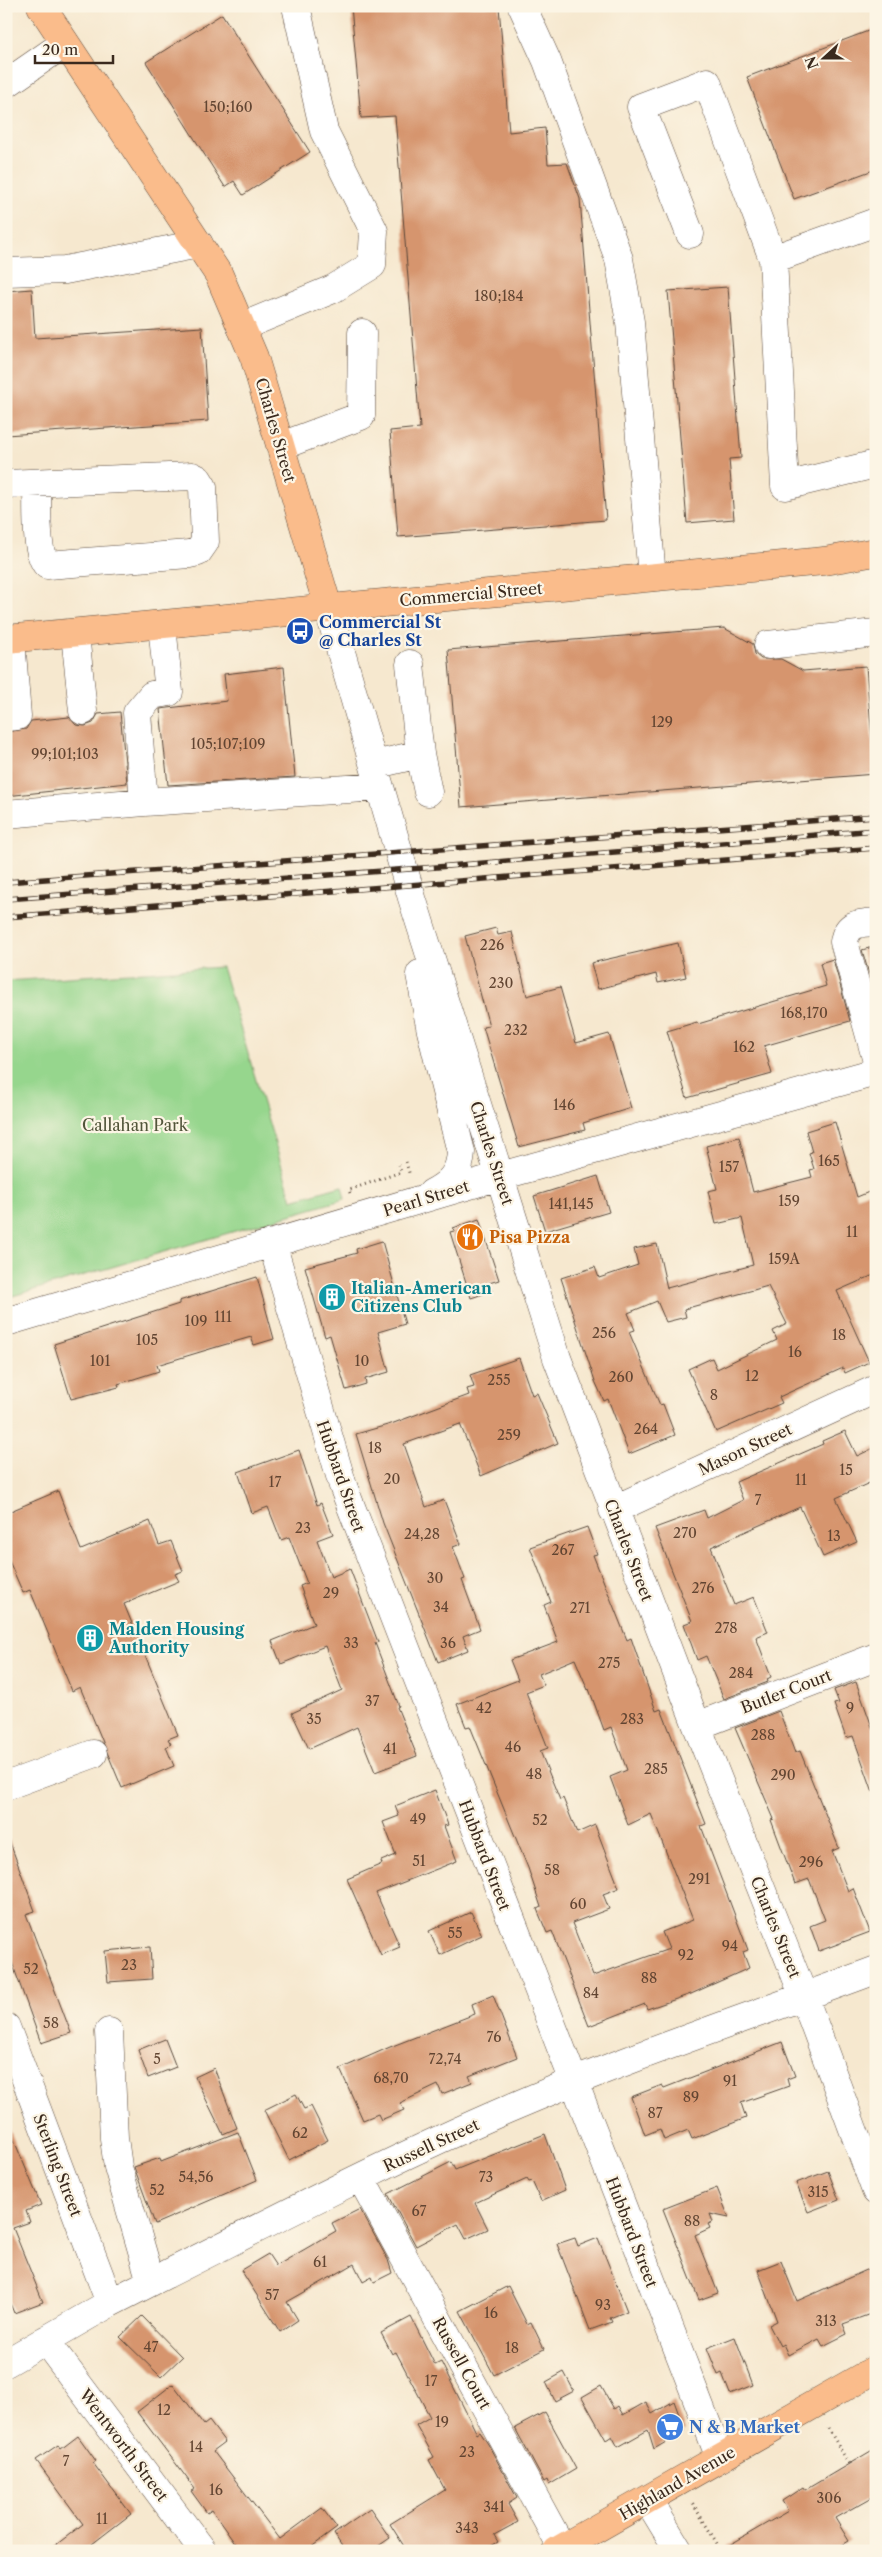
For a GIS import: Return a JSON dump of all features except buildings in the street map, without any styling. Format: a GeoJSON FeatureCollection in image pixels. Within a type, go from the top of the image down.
{"type":"FeatureCollection","features":[{"type":"Feature","properties":{"kind":"main road","name":"Charles Street"},"geometry":{"type":"LineString","coordinates":[[40,6],[219,274],[254,358],[328,607]]}},
{"type":"Feature","properties":{"kind":"main road","name":"Commercial Street"},"geometry":{"type":"LineString","coordinates":[[9,639],[162,626],[328,607],[824,561],[876,552]]}},
{"type":"Feature","properties":{"kind":"main road","name":"Highland Avenue"},"geometry":{"type":"LineString","coordinates":[[560,2549],[876,2369]]}},
{"type":"Feature","properties":{"kind":"street"},"geometry":{"type":"LineString","coordinates":[[241,326],[333,289],[372,265],[374,231],[324,131],[296,6]]}},
{"type":"Feature","properties":{"kind":"street"},"geometry":{"type":"LineString","coordinates":[[522,6],[547,61],[619,259],[630,322],[652,577]]}},
{"type":"Feature","properties":{"kind":"street"},"geometry":{"type":"LineString","coordinates":[[6,84],[65,43]]}},
{"type":"Feature","properties":{"kind":"street"},"geometry":{"type":"LineString","coordinates":[[690,234],[641,107],[707,82],[774,259],[786,486],[876,464]]}},
{"type":"Feature","properties":{"kind":"street"},"geometry":{"type":"LineString","coordinates":[[774,259],[876,222]]}},
{"type":"Feature","properties":{"kind":"street"},"geometry":{"type":"LineString","coordinates":[[6,272],[65,270],[199,244]]}},
{"type":"Feature","properties":{"kind":"street"},"geometry":{"type":"LineString","coordinates":[[281,446],[361,416],[362,333]]}},
{"type":"Feature","properties":{"kind":"street"},"geometry":{"type":"LineString","coordinates":[[6,484],[192,476],[198,478],[203,487],[205,542],[198,552],[189,554],[47,565],[42,560],[39,549],[37,483]]}},
{"type":"Feature","properties":{"kind":"street","name":"Charles Street"},"geometry":{"type":"LineString","coordinates":[[328,607],[412,898],[557,1358],[613,1510],[804,1997],[876,2191]]}},
{"type":"Feature","properties":{"kind":"street"},"geometry":{"type":"LineString","coordinates":[[144,802],[137,713],[152,695],[169,692],[162,626]]}},
{"type":"Feature","properties":{"kind":"street"},"geometry":{"type":"LineString","coordinates":[[768,645],[876,633]]}},
{"type":"Feature","properties":{"kind":"street"},"geometry":{"type":"LineString","coordinates":[[75,634],[83,711]]}},
{"type":"Feature","properties":{"kind":"street"},"geometry":{"type":"LineString","coordinates":[[6,717],[17,716],[9,639]]}},
{"type":"Feature","properties":{"kind":"street"},"geometry":{"type":"LineString","coordinates":[[410,664],[420,754],[428,792]]}},
{"type":"Feature","properties":{"kind":"street"},"geometry":{"type":"LineString","coordinates":[[6,814],[144,802],[377,776],[420,754]]}},
{"type":"Feature","properties":{"kind":"street","name":"Charles Street"},"geometry":{"type":"LineString","coordinates":[[412,898],[420,978],[461,1152],[458,1170],[452,1180],[438,1190],[414,1191]]}},
{"type":"Feature","properties":{"kind":"street"},"geometry":{"type":"LineString","coordinates":[[876,922],[852,925],[846,932],[844,942],[876,1058]]}},
{"type":"Feature","properties":{"kind":"street","name":"Pearl Street"},"geometry":{"type":"LineString","coordinates":[[6,1322],[272,1243],[414,1191],[500,1176],[876,1072]]}},
{"type":"Feature","properties":{"kind":"street","name":"Hubbard Street"},"geometry":{"type":"LineString","coordinates":[[272,1243],[343,1486],[720,2458]]}},
{"type":"Feature","properties":{"kind":"street","name":"Mason Street"},"geometry":{"type":"LineString","coordinates":[[613,1510],[876,1389]]}},
{"type":"Feature","properties":{"kind":"street","name":"Butler Court"},"geometry":{"type":"LineString","coordinates":[[697,1726],[876,1657]]}},
{"type":"Feature","properties":{"kind":"street"},"geometry":{"type":"LineString","coordinates":[[6,1786],[93,1754]]}},
{"type":"Feature","properties":{"kind":"street","name":"Russell Street"},"geometry":{"type":"LineString","coordinates":[[6,2363],[110,2303],[151,2282],[361,2178],[507,2109],[573,2082],[876,1970]]}},
{"type":"Feature","properties":{"kind":"street","name":"Sterling Street"},"geometry":{"type":"LineString","coordinates":[[6,2027],[110,2303]]}},
{"type":"Feature","properties":{"kind":"street"},"geometry":{"type":"LineString","coordinates":[[109,2032],[114,2138],[118,2167],[151,2282]]}},
{"type":"Feature","properties":{"kind":"street","name":"Russell Court"},"geometry":{"type":"LineString","coordinates":[[361,2178],[560,2549]]}},
{"type":"Feature","properties":{"kind":"street","name":"Wentworth Street"},"geometry":{"type":"LineString","coordinates":[[45,2340],[203,2551]]}},
{"type":"Feature","properties":{"kind":"street"},"geometry":{"type":"LineString","coordinates":[[648,2500],[679,2551]]}},
{"type":"Feature","properties":{"kind":"path"},"geometry":{"type":"LineString","coordinates":[[406,1162],[414,1191]]}},
{"type":"Feature","properties":{"kind":"path"},"geometry":{"type":"LineString","coordinates":[[350,1197],[349,1190],[401,1172],[399,1165]]}},
{"type":"Feature","properties":{"kind":"path"},"geometry":{"type":"LineString","coordinates":[[814,2404],[848,2464]]}},
{"type":"Feature","properties":{"kind":"path"},"geometry":{"type":"LineString","coordinates":[[680,2482],[718,2545]]}},
{"type":"Feature","properties":{"kind":"green space","name":"Callahan Park"},"geometry":{"type":"Polygon","coordinates":[[[222,967],[292,1200],[342,1186],[345,1199],[6,1298],[6,981],[222,967]]]}},
{"type":"Feature","properties":{"kind":"railway"},"geometry":{"type":"LineString","coordinates":[[6,882],[876,816]]}},
{"type":"Feature","properties":{"kind":"railway"},"geometry":{"type":"LineString","coordinates":[[6,899],[437,867],[876,830]]}},
{"type":"Feature","properties":{"kind":"railway"},"geometry":{"type":"LineString","coordinates":[[6,917],[876,848]]}},
{"type":"Feature","properties":{"kind":"place","name":"Commercial St @ Charles St"},"geometry":{"type":"Point","coordinates":[300,631]}},
{"type":"Feature","properties":{"kind":"place","name":"Pisa Pizza"},"geometry":{"type":"Point","coordinates":[470,1237]}},
{"type":"Feature","properties":{"kind":"place","name":"Italian-American Citizens Club"},"geometry":{"type":"Point","coordinates":[332,1297]}},
{"type":"Feature","properties":{"kind":"place","name":"Malden Housing Authority"},"geometry":{"type":"Point","coordinates":[90,1638]}},
{"type":"Feature","properties":{"kind":"place","name":"N & B Market"},"geometry":{"type":"Point","coordinates":[670,2427]}}]}
